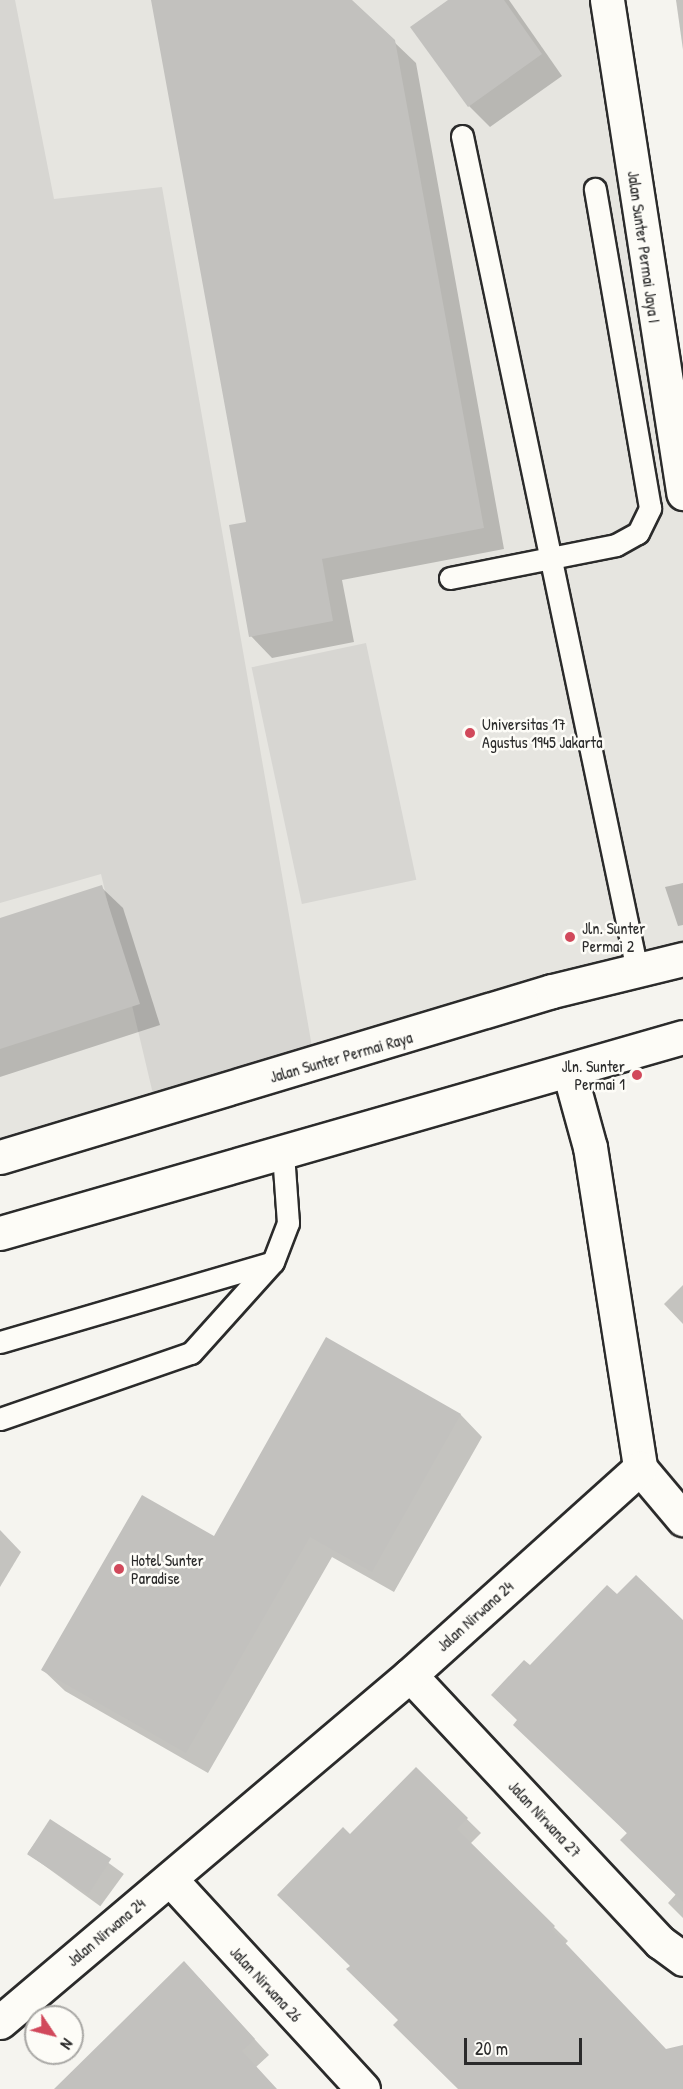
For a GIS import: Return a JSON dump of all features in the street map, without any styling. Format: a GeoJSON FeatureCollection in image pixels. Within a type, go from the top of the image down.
{"type":"FeatureCollection","features":[{"type":"Feature","properties":{"kind":"street","name":"Jalan Sunter Permai Jaya I"},"geometry":{"type":"LineString","coordinates":[[607,0],[682,499]]}},
{"type":"Feature","properties":{"kind":"street","name":"Jalan Sunter Permai Raya"},"geometry":{"type":"LineString","coordinates":[[0,1157],[637,970],[683,959]]}},
{"type":"Feature","properties":{"kind":"street"},"geometry":{"type":"LineString","coordinates":[[0,1233],[283,1154],[683,1036]]}},
{"type":"Feature","properties":{"kind":"street"},"geometry":{"type":"LineString","coordinates":[[569,1071],[590,1147],[639,1468],[683,1519]]}},
{"type":"Feature","properties":{"kind":"street","name":"Jalan Nirwana 24"},"geometry":{"type":"LineString","coordinates":[[0,2022],[410,1675],[639,1468]]}},
{"type":"Feature","properties":{"kind":"street","name":"Jalan Nirwana 27"},"geometry":{"type":"LineString","coordinates":[[410,1675],[660,1942],[683,1959]]}},
{"type":"Feature","properties":{"kind":"street","name":"Jalan Nirwana 26"},"geometry":{"type":"LineString","coordinates":[[170,1879],[363,2089]]}},
{"type":"Feature","properties":{"kind":"lane"},"geometry":{"type":"LineString","coordinates":[[462,136],[637,970]]}},
{"type":"Feature","properties":{"kind":"lane"},"geometry":{"type":"LineString","coordinates":[[450,578],[551,556],[616,545],[638,533],[650,508],[595,189]]}},
{"type":"Feature","properties":{"kind":"lane"},"geometry":{"type":"LineString","coordinates":[[0,1419],[191,1353],[273,1262],[288,1222],[283,1154]]}},
{"type":"Feature","properties":{"kind":"lane"},"geometry":{"type":"LineString","coordinates":[[0,1342],[273,1262]]}},
{"type":"Feature","properties":{"kind":"shaded area","name":"Universitas 17 Agustus 1945 Jakarta"},"geometry":{"type":"Polygon","coordinates":[[[0,0],[607,0],[683,508],[683,958],[0,1157],[0,0]]]}},
{"type":"Feature","properties":{"kind":"shaded area"},"geometry":{"type":"Polygon","coordinates":[[[0,0],[15,0],[54,199],[162,187],[315,1064],[157,1111],[101,874],[0,903],[0,0]]]}},
{"type":"Feature","properties":{"kind":"shaded area"},"geometry":{"type":"Polygon","coordinates":[[[366,643],[416,880],[302,904],[252,667],[366,643]]]}},
{"type":"Feature","properties":{"kind":"building"},"geometry":{"type":"Polygon","coordinates":[[[151,0],[352,0],[395,40],[484,528],[322,559],[333,621],[249,637],[229,525],[246,522],[151,0]]]}},
{"type":"Feature","properties":{"kind":"building"},"geometry":{"type":"Polygon","coordinates":[[[448,0],[504,0],[542,54],[468,107],[410,27],[448,0]]]}},
{"type":"Feature","properties":{"kind":"building"},"geometry":{"type":"Polygon","coordinates":[[[102,885],[140,1004],[0,1049],[0,918],[102,885]]]}},
{"type":"Feature","properties":{"kind":"building"},"geometry":{"type":"Polygon","coordinates":[[[326,1337],[461,1414],[372,1572],[310,1537],[186,1753],[41,1670],[142,1495],[214,1536],[326,1337]]]}},
{"type":"Feature","properties":{"kind":"building"},"geometry":{"type":"Polygon","coordinates":[[[636,1575],[683,1620],[683,1902],[620,1840],[627,1833],[513,1725],[517,1720],[491,1695],[524,1660],[530,1665],[607,1585],[617,1594],[636,1575]]]}},
{"type":"Feature","properties":{"kind":"building"},"geometry":{"type":"Polygon","coordinates":[[[416,1767],[468,1818],[457,1829],[555,1926],[552,1929],[666,2049],[683,2045],[683,2089],[458,2089],[393,2025],[398,2020],[346,1969],[350,1966],[277,1895],[343,1827],[350,1834],[416,1767]]]}},
{"type":"Feature","properties":{"kind":"building"},"geometry":{"type":"Polygon","coordinates":[[[50,1819],[111,1859],[88,1894],[27,1854],[50,1819]]]}},
{"type":"Feature","properties":{"kind":"building"},"geometry":{"type":"Polygon","coordinates":[[[184,1961],[255,2039],[242,2051],[277,2089],[54,2089],[78,2065],[84,2065],[84,2059],[184,1961]]]}},
{"type":"Feature","properties":{"kind":"place","name":"Universitas 17 Agustus 1945 Jakarta"},"geometry":{"type":"Point","coordinates":[470,733]}},
{"type":"Feature","properties":{"kind":"place","name":"Jln. Sunter Permai 2"},"geometry":{"type":"Point","coordinates":[570,937]}},
{"type":"Feature","properties":{"kind":"place","name":"Jln. Sunter Permai 1"},"geometry":{"type":"Point","coordinates":[637,1075]}},
{"type":"Feature","properties":{"kind":"place","name":"Hotel Sunter Paradise"},"geometry":{"type":"Point","coordinates":[119,1569]}}]}
